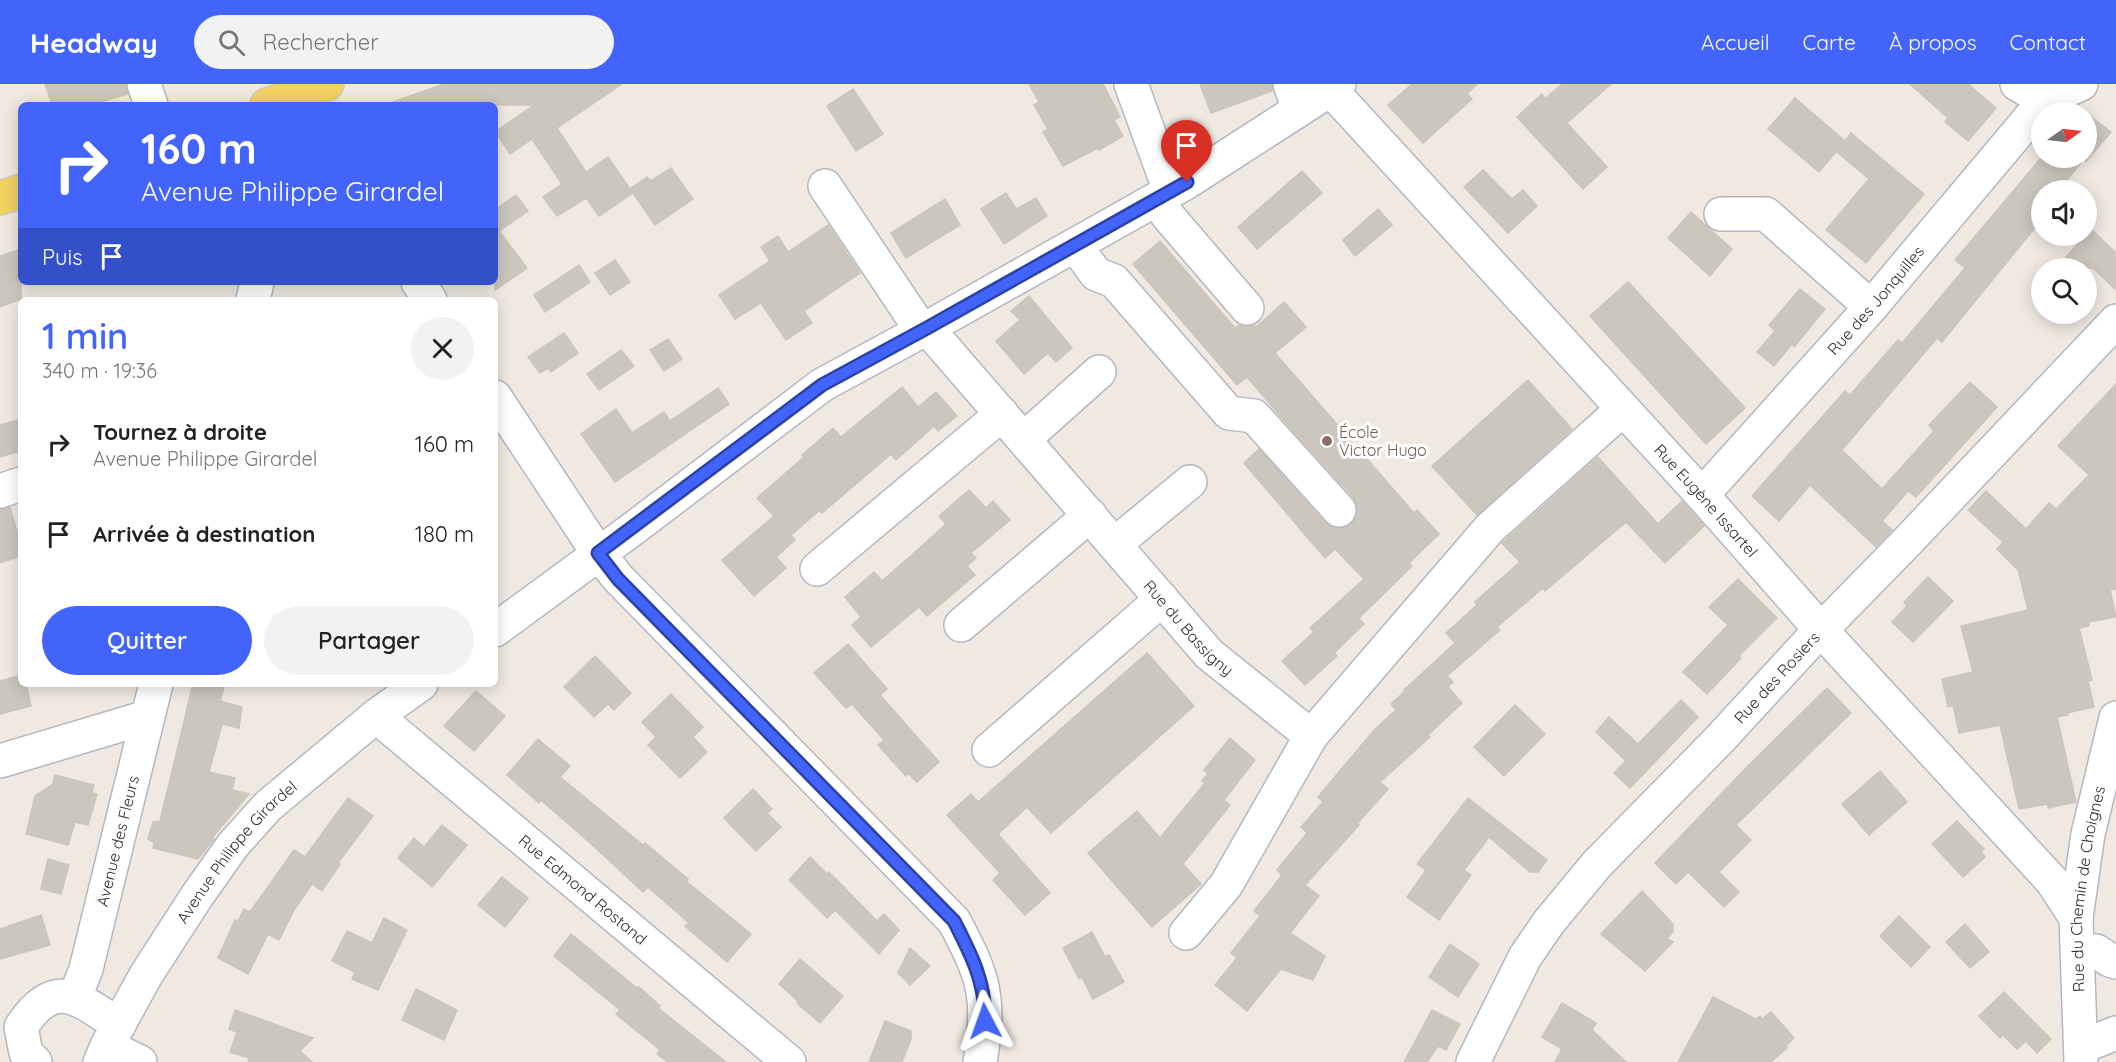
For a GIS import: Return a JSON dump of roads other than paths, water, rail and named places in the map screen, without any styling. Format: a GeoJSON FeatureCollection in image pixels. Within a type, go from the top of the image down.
{"type":"FeatureCollection","features":[{"type":"Feature","properties":{"kind":"main road"},"geometry":{"type":"LineString","coordinates":[[0,198],[18,192]]}},
{"type":"Feature","properties":{"kind":"street"},"geometry":{"type":"LineString","coordinates":[[144,84],[150,102]]}},
{"type":"Feature","properties":{"kind":"street"},"geometry":{"type":"LineString","coordinates":[[1131,84],[1168,216],[1247,308]]}},
{"type":"Feature","properties":{"kind":"street"},"geometry":{"type":"LineString","coordinates":[[2016,84],[2045,100],[2081,84]]}},
{"type":"Feature","properties":{"kind":"street"},"geometry":{"type":"LineString","coordinates":[[498,628],[822,385],[1163,195],[1317,91]]}},
{"type":"Feature","properties":{"kind":"street","name":"Rue Eugène Issartel"},"geometry":{"type":"LineString","coordinates":[[1317,91],[1448,226],[1524,312],[1623,409],[1702,495],[1821,630],[2052,881],[2076,918]]}},
{"type":"Feature","properties":{"kind":"street","name":"Rue des Jonquilles"},"geometry":{"type":"LineString","coordinates":[[1702,495],[1871,308],[2045,100]]}},
{"type":"Feature","properties":{"kind":"street","name":"Rue du Bassigny"},"geometry":{"type":"LineString","coordinates":[[825,186],[925,329],[1024,439],[1209,654],[1311,736]]}},
{"type":"Feature","properties":{"kind":"street"},"geometry":{"type":"LineString","coordinates":[[1721,214],[1766,214],[1871,308]]}},
{"type":"Feature","properties":{"kind":"street"},"geometry":{"type":"LineString","coordinates":[[1075,245],[1096,273],[1114,281],[1229,413],[1254,416],[1339,510]]}},
{"type":"Feature","properties":{"kind":"street","name":"Rue des Rosiers"},"geometry":{"type":"LineString","coordinates":[[1473,1062],[1525,957],[1549,922],[1597,864],[1719,740],[2116,321]]}},
{"type":"Feature","properties":{"kind":"street"},"geometry":{"type":"LineString","coordinates":[[1024,439],[1099,372]]}},
{"type":"Feature","properties":{"kind":"street"},"geometry":{"type":"LineString","coordinates":[[498,402],[598,553],[618,579],[954,921],[974,958],[982,982],[986,1006],[985,1036],[980,1062]]}},
{"type":"Feature","properties":{"kind":"street"},"geometry":{"type":"LineString","coordinates":[[1186,933],[1226,885],[1311,736],[1490,528],[1623,409]]}},
{"type":"Feature","properties":{"kind":"street"},"geometry":{"type":"LineString","coordinates":[[817,569],[1002,414]]}},
{"type":"Feature","properties":{"kind":"street"},"geometry":{"type":"LineString","coordinates":[[1115,544],[1190,482]]}},
{"type":"Feature","properties":{"kind":"street"},"geometry":{"type":"LineString","coordinates":[[0,490],[18,485]]}},
{"type":"Feature","properties":{"kind":"street"},"geometry":{"type":"LineString","coordinates":[[961,625],[1090,515]]}},
{"type":"Feature","properties":{"kind":"street"},"geometry":{"type":"LineString","coordinates":[[989,750],[1162,598]]}},
{"type":"Feature","properties":{"kind":"street","name":"Avenue des Fleurs"},"geometry":{"type":"LineString","coordinates":[[75,997],[86,969],[155,687]]}},
{"type":"Feature","properties":{"kind":"street","name":"Avenue Philippe Girardel"},"geometry":{"type":"LineString","coordinates":[[109,1044],[153,965],[232,845],[268,806],[376,716],[417,687]]}},
{"type":"Feature","properties":{"kind":"street","name":"Rue Edmond Rostand"},"geometry":{"type":"LineString","coordinates":[[376,716],[789,1062]]}},
{"type":"Feature","properties":{"kind":"street"},"geometry":{"type":"LineString","coordinates":[[0,761],[147,717]]}},
{"type":"Feature","properties":{"kind":"street","name":"Rue du Chemin de Choignes"},"geometry":{"type":"LineString","coordinates":[[2081,1055],[2076,918],[2088,834],[2116,718]]}},
{"type":"Feature","properties":{"kind":"street"},"geometry":{"type":"LineString","coordinates":[[2078,952],[2096,951],[2116,962]]}},
{"type":"Feature","properties":{"kind":"street"},"geometry":{"type":"LineString","coordinates":[[35,1062],[26,1053],[10,1028],[42,1002],[59,996],[75,997],[109,1044],[140,1062]]}},
{"type":"Feature","properties":{"kind":"street"},"geometry":{"type":"LineString","coordinates":[[2081,1055],[2116,1033]]}},
{"type":"Feature","properties":{"kind":"place","name":"École Victor Hugo"},"geometry":{"type":"Point","coordinates":[1327,441]}}]}
